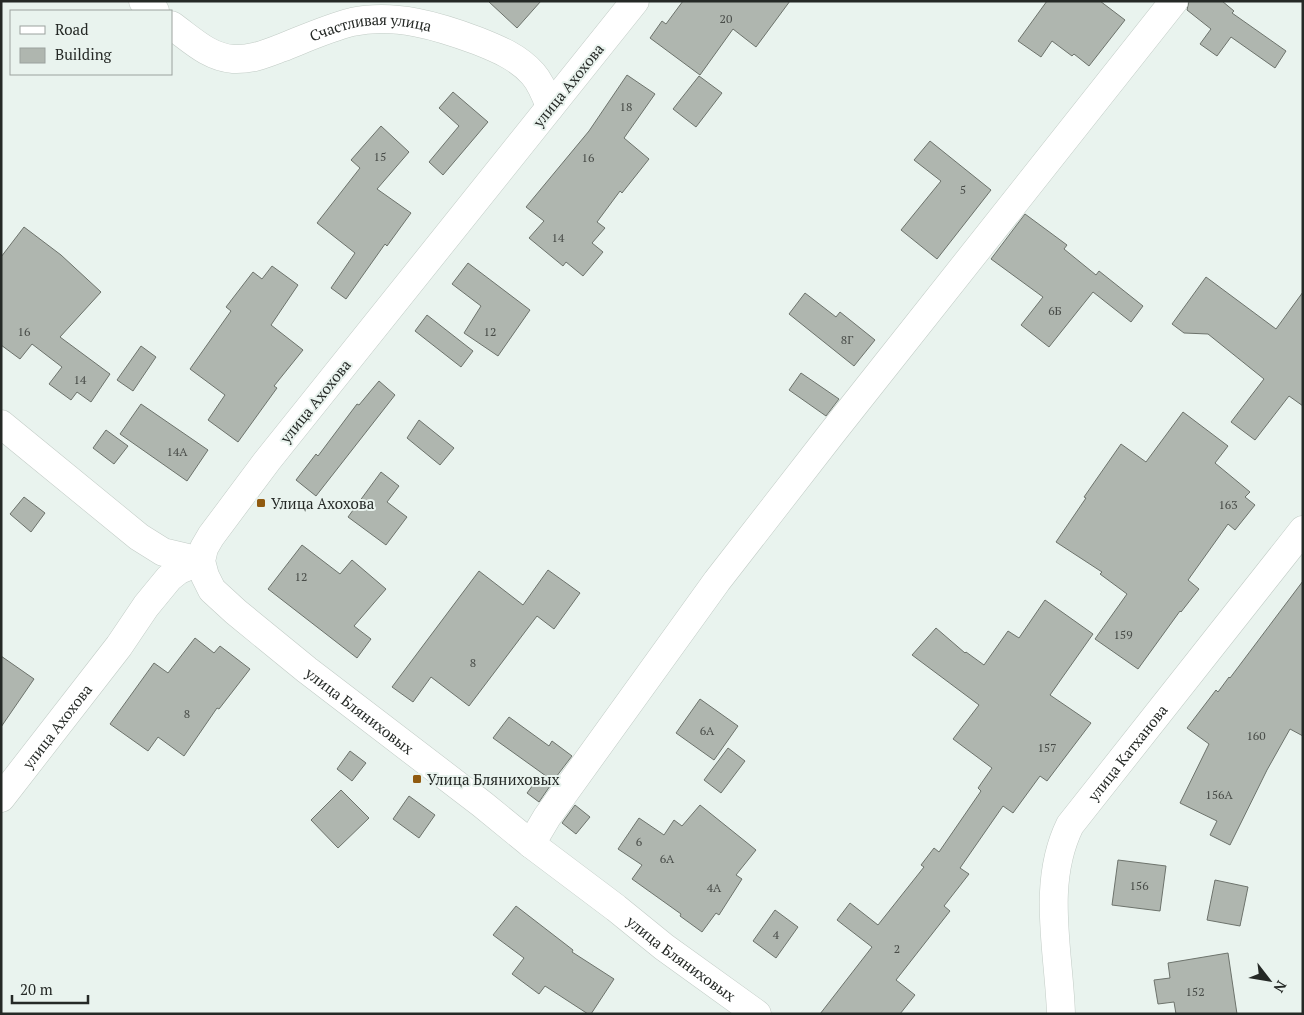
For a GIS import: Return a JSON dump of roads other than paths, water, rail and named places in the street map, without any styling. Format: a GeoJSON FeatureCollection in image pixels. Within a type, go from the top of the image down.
{"type":"FeatureCollection","features":[{"type":"Feature","properties":{"kind":"street"},"geometry":{"type":"LineString","coordinates":[[143,1],[154,10]]}},
{"type":"Feature","properties":{"kind":"street","name":"улица Ахохова"},"geometry":{"type":"LineString","coordinates":[[1,798],[119,646],[146,606],[169,578],[179,570],[201,561],[204,548],[211,536],[267,460],[635,1]]}},
{"type":"Feature","properties":{"kind":"street"},"geometry":{"type":"LineString","coordinates":[[531,844],[547,817],[717,581],[1174,1]]}},
{"type":"Feature","properties":{"kind":"street","name":"Счастливая улица"},"geometry":{"type":"LineString","coordinates":[[172,26],[211,54],[245,59],[261,56],[353,22],[377,19],[410,21],[452,31],[517,59],[534,75],[550,107]]}},
{"type":"Feature","properties":{"kind":"street"},"geometry":{"type":"LineString","coordinates":[[1,424],[140,536],[163,552],[201,561]]}},
{"type":"Feature","properties":{"kind":"street","name":"улица Катханова"},"geometry":{"type":"LineString","coordinates":[[1061,1014],[1055,932],[1054,881],[1060,848],[1070,825],[1303,530]]}},
{"type":"Feature","properties":{"kind":"street","name":"улица Бляниховых"},"geometry":{"type":"LineString","coordinates":[[201,561],[212,590],[307,670],[664,947],[757,1014]]}},
{"type":"Feature","properties":{"kind":"place","name":"Улица Ахохова"},"geometry":{"type":"Point","coordinates":[261,503]}},
{"type":"Feature","properties":{"kind":"place","name":"Улица Бляниховых"},"geometry":{"type":"Point","coordinates":[417,779]}}]}
